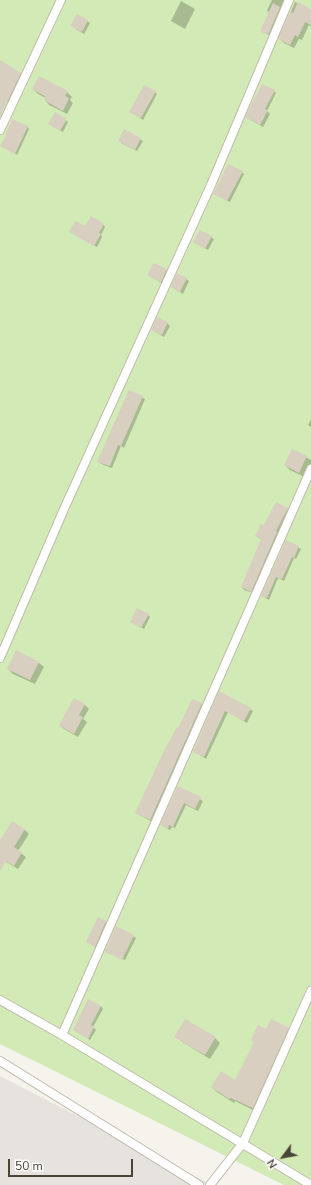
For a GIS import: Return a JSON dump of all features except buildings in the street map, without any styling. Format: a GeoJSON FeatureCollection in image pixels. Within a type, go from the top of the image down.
{"type":"FeatureCollection","features":[{"type":"Feature","properties":{"kind":"lane"},"geometry":{"type":"LineString","coordinates":[[0,130],[61,0]]}},
{"type":"Feature","properties":{"kind":"lane"},"geometry":{"type":"LineString","coordinates":[[0,658],[64,509],[211,185],[289,0]]}},
{"type":"Feature","properties":{"kind":"lane"},"geometry":{"type":"LineString","coordinates":[[62,1035],[311,469]]}},
{"type":"Feature","properties":{"kind":"lane"},"geometry":{"type":"LineString","coordinates":[[210,1185],[243,1143],[311,991]]}},
{"type":"Feature","properties":{"kind":"lane"},"geometry":{"type":"LineString","coordinates":[[0,1000],[62,1035],[311,1184]]}},
{"type":"Feature","properties":{"kind":"lane"},"geometry":{"type":"LineString","coordinates":[[0,1062],[199,1185]]}},
{"type":"Feature","properties":{"kind":"shaded area"},"geometry":{"type":"Polygon","coordinates":[[[0,1076],[212,1185],[0,1185],[0,1076]]]}},
{"type":"Feature","properties":{"kind":"green space"},"geometry":{"type":"Polygon","coordinates":[[[0,0],[311,0],[311,1185],[284,1185],[0,1044],[0,0]]]}}]}
